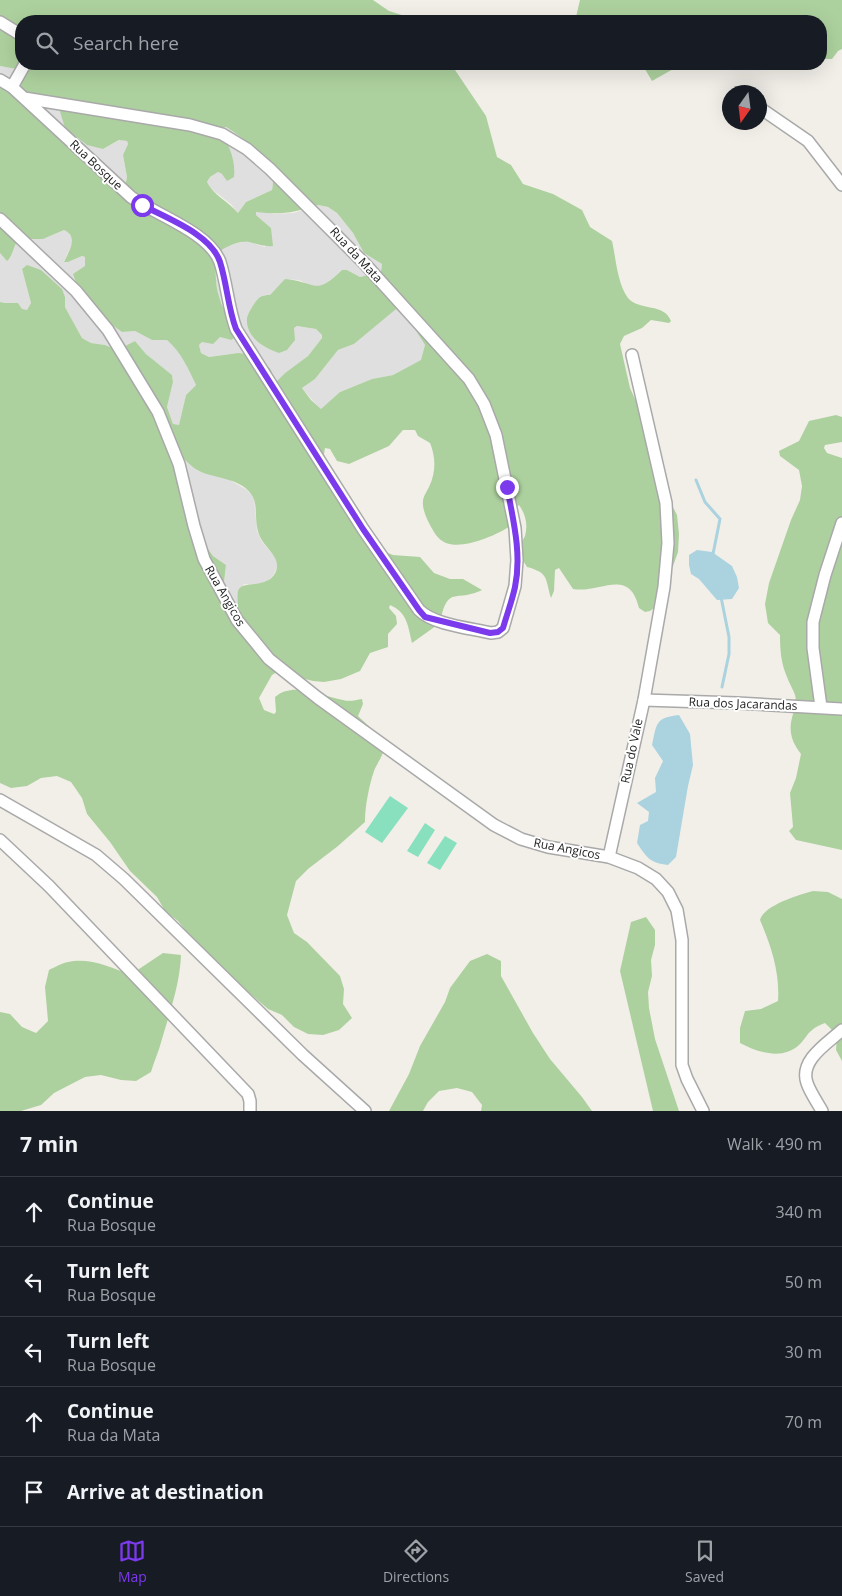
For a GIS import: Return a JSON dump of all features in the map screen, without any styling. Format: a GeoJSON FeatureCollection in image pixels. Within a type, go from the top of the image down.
{"type":"FeatureCollection","features":[{"type":"Feature","properties":{"kind":"street"},"geometry":{"type":"LineString","coordinates":[[0,22],[15,31]]}},
{"type":"Feature","properties":{"kind":"street"},"geometry":{"type":"LineString","coordinates":[[12,87],[22,70]]}},
{"type":"Feature","properties":{"kind":"street","name":"Rua Bosque"},"geometry":{"type":"LineString","coordinates":[[0,80],[12,87],[131,197],[197,235],[214,250],[220,262],[231,315],[236,329],[363,529],[425,617],[490,633],[498,632],[503,628],[515,586]]}},
{"type":"Feature","properties":{"kind":"street","name":"Rua da Mata"},"geometry":{"type":"LineString","coordinates":[[24,98],[190,125],[222,134],[247,148],[312,209],[365,264],[469,379],[484,404],[496,435],[515,528],[517,560],[515,586]]}},
{"type":"Feature","properties":{"kind":"street"},"geometry":{"type":"LineString","coordinates":[[767,113],[808,141],[842,185]]}},
{"type":"Feature","properties":{"kind":"street","name":"Rua Angicos"},"geometry":{"type":"LineString","coordinates":[[0,219],[76,292],[108,330],[158,412],[179,464],[204,559],[236,620],[269,659],[318,698],[494,825],[521,839],[548,847],[609,857]]}},
{"type":"Feature","properties":{"kind":"street","name":"Rua do Vale"},"geometry":{"type":"LineString","coordinates":[[609,857],[644,700],[664,587],[668,543],[666,503],[632,355]]}},
{"type":"Feature","properties":{"kind":"street"},"geometry":{"type":"LineString","coordinates":[[820,707],[813,648],[813,622],[825,575],[842,523]]}},
{"type":"Feature","properties":{"kind":"street","name":"Rua dos Jacarandas"},"geometry":{"type":"LineString","coordinates":[[644,700],[842,708]]}},
{"type":"Feature","properties":{"kind":"street"},"geometry":{"type":"LineString","coordinates":[[0,800],[96,855],[124,879],[303,1055],[365,1111]]}},
{"type":"Feature","properties":{"kind":"street"},"geometry":{"type":"LineString","coordinates":[[0,840],[49,886],[248,1094],[250,1111]]}},
{"type":"Feature","properties":{"kind":"street"},"geometry":{"type":"LineString","coordinates":[[609,857],[638,868],[656,880],[668,892],[677,910],[682,940],[682,1065],[703,1111]]}},
{"type":"Feature","properties":{"kind":"street"},"geometry":{"type":"LineString","coordinates":[[822,1111],[807,1084],[806,1068],[810,1061],[842,1030]]}},
{"type":"Feature","properties":{"kind":"shaded area"},"geometry":{"type":"Polygon","coordinates":[[[0,66],[22,70],[21,87],[16,91],[0,86],[0,66]]]}},
{"type":"Feature","properties":{"kind":"shaded area"},"geometry":{"type":"Polygon","coordinates":[[[37,100],[58,105],[103,149],[120,140],[127,141],[128,144],[123,155],[127,177],[125,184],[137,192],[133,197],[119,194],[110,183],[86,165],[76,152],[52,129],[37,100]]]}},
{"type":"Feature","properties":{"kind":"shaded area"},"geometry":{"type":"Polygon","coordinates":[[[226,127],[249,142],[272,169],[274,181],[272,190],[246,202],[238,213],[231,204],[209,187],[207,182],[210,177],[218,172],[222,174],[219,128],[226,127]]]}},
{"type":"Feature","properties":{"kind":"shaded area"},"geometry":{"type":"Polygon","coordinates":[[[318,205],[328,207],[337,213],[353,233],[364,253],[382,264],[381,272],[360,277],[347,270],[342,270],[328,283],[321,286],[312,286],[299,280],[286,279],[270,295],[263,295],[294,328],[297,326],[316,329],[322,335],[322,338],[308,356],[285,373],[273,386],[269,366],[265,364],[260,366],[238,353],[209,357],[201,353],[199,345],[202,342],[220,337],[231,340],[236,337],[218,294],[214,254],[226,246],[246,241],[265,247],[271,228],[256,215],[255,211],[275,214],[294,213],[318,205]]]}},
{"type":"Feature","properties":{"kind":"shaded area"},"geometry":{"type":"Polygon","coordinates":[[[64,230],[72,238],[72,244],[64,261],[68,262],[82,256],[85,257],[85,265],[122,332],[135,331],[152,340],[167,340],[177,348],[188,366],[196,385],[186,395],[179,426],[173,424],[167,407],[173,382],[172,375],[146,354],[135,341],[117,350],[105,345],[91,343],[82,338],[65,307],[65,297],[22,269],[31,303],[27,310],[22,310],[18,303],[0,302],[0,253],[7,260],[11,257],[16,241],[19,239],[43,239],[64,230]]]}},
{"type":"Feature","properties":{"kind":"shaded area"},"geometry":{"type":"Polygon","coordinates":[[[396,308],[408,318],[425,345],[422,360],[393,375],[372,379],[340,392],[321,410],[302,388],[315,379],[338,350],[354,344],[396,308]]]}},
{"type":"Feature","properties":{"kind":"shaded area"},"geometry":{"type":"Polygon","coordinates":[[[178,453],[198,471],[228,479],[247,490],[254,498],[257,531],[262,542],[276,558],[278,565],[268,581],[257,585],[244,584],[238,593],[238,611],[223,592],[226,565],[213,556],[197,533],[178,453]]]}},
{"type":"Feature","properties":{"kind":"green space"},"geometry":{"type":"Polygon","coordinates":[[[0,0],[373,0],[389,11],[402,15],[15,15],[15,69],[0,66],[0,0]]]}},
{"type":"Feature","properties":{"kind":"green space"},"geometry":{"type":"Polygon","coordinates":[[[580,0],[842,0],[842,49],[832,59],[827,59],[827,15],[576,15],[580,0]]]}},
{"type":"Feature","properties":{"kind":"green space"},"geometry":{"type":"Polygon","coordinates":[[[22,70],[455,70],[486,116],[497,157],[511,165],[523,184],[553,194],[582,210],[590,227],[612,241],[619,278],[628,298],[639,305],[658,309],[668,315],[671,321],[669,323],[651,320],[642,328],[624,336],[620,344],[630,388],[645,421],[651,454],[652,473],[660,484],[666,500],[677,515],[678,552],[662,597],[656,607],[650,611],[645,612],[639,608],[634,595],[628,588],[621,585],[583,590],[573,589],[559,568],[555,570],[554,591],[551,598],[547,581],[543,574],[527,567],[521,556],[520,546],[525,536],[526,524],[525,516],[519,505],[515,508],[512,525],[498,533],[462,545],[453,545],[441,540],[429,523],[423,504],[433,476],[433,454],[430,443],[418,436],[415,430],[403,430],[389,446],[349,464],[337,461],[330,449],[325,448],[326,463],[383,551],[393,555],[420,557],[434,573],[450,579],[463,579],[482,590],[450,599],[446,603],[440,623],[412,643],[408,625],[403,616],[396,608],[390,605],[389,608],[396,616],[397,624],[388,634],[388,647],[370,653],[360,671],[341,679],[324,682],[277,672],[272,675],[259,698],[264,710],[274,714],[276,712],[275,697],[282,692],[291,690],[308,691],[345,701],[362,699],[363,704],[358,716],[377,734],[384,745],[370,783],[365,822],[296,881],[287,915],[294,933],[307,942],[340,976],[344,989],[343,1004],[352,1018],[339,1030],[323,1035],[308,1034],[294,1027],[282,1015],[268,1009],[241,986],[190,936],[178,921],[165,911],[157,897],[130,871],[87,814],[82,798],[71,782],[57,776],[41,778],[27,786],[11,788],[0,783],[0,302],[18,303],[22,309],[27,310],[31,303],[22,269],[27,265],[41,270],[62,289],[65,297],[65,307],[82,338],[91,343],[105,345],[117,350],[135,341],[146,354],[172,375],[173,382],[167,407],[173,424],[179,425],[186,395],[196,385],[180,355],[167,340],[152,340],[135,331],[122,332],[90,309],[81,296],[73,274],[85,266],[85,257],[82,256],[64,262],[72,245],[69,233],[64,230],[43,239],[19,239],[7,261],[0,253],[0,86],[16,91],[21,87],[22,70]],[[45,99],[37,108],[86,165],[110,183],[119,194],[133,197],[136,192],[125,186],[127,177],[123,155],[128,144],[127,141],[119,140],[103,149],[87,145],[65,128],[58,105],[45,99]],[[226,127],[219,128],[231,151],[234,177],[227,181],[218,172],[210,177],[207,182],[238,213],[246,202],[272,190],[273,180],[271,170],[266,161],[252,145],[226,127]],[[318,205],[294,212],[256,212],[256,215],[271,228],[273,246],[240,242],[215,254],[218,293],[236,337],[231,340],[220,337],[213,344],[202,342],[199,345],[201,353],[209,357],[238,353],[247,354],[260,366],[265,364],[270,368],[273,385],[285,373],[308,356],[322,338],[322,335],[316,329],[297,326],[294,328],[295,340],[287,350],[279,353],[269,349],[254,338],[248,328],[248,315],[257,300],[262,296],[270,295],[285,279],[320,286],[342,270],[347,270],[360,277],[381,272],[382,264],[364,253],[353,233],[337,213],[328,207],[318,205]],[[396,309],[354,344],[338,350],[315,379],[302,388],[321,409],[340,392],[372,379],[393,375],[421,360],[425,345],[408,318],[396,309]],[[178,454],[197,533],[213,556],[226,565],[223,591],[238,610],[238,591],[240,588],[265,582],[274,575],[277,565],[276,561],[260,536],[255,502],[249,491],[229,480],[199,471],[178,454]]]}},
{"type":"Feature","properties":{"kind":"green space"},"geometry":{"type":"Polygon","coordinates":[[[646,70],[671,70],[652,81],[646,70]]]}},
{"type":"Feature","properties":{"kind":"green space"},"geometry":{"type":"Polygon","coordinates":[[[836,415],[842,417],[842,442],[825,445],[824,448],[827,453],[842,458],[842,850],[796,840],[789,831],[793,827],[790,793],[796,778],[801,754],[795,745],[791,730],[791,720],[796,705],[796,698],[783,667],[780,635],[768,623],[765,604],[769,583],[800,500],[802,486],[799,470],[780,456],[779,451],[799,441],[809,421],[836,415]]]}},
{"type":"Feature","properties":{"kind":"green space"},"geometry":{"type":"Polygon","coordinates":[[[390,796],[408,808],[382,843],[365,832],[390,796]]]}},
{"type":"Feature","properties":{"kind":"green space"},"geometry":{"type":"Polygon","coordinates":[[[425,823],[435,830],[418,857],[407,851],[425,823]]]}},
{"type":"Feature","properties":{"kind":"green space"},"geometry":{"type":"Polygon","coordinates":[[[445,836],[457,843],[440,870],[427,863],[445,836]]]}},
{"type":"Feature","properties":{"kind":"green space"},"geometry":{"type":"Polygon","coordinates":[[[813,891],[828,892],[842,899],[842,1061],[836,1050],[837,1035],[825,1023],[814,1028],[794,1049],[779,1054],[755,1050],[740,1043],[740,1028],[745,1011],[761,1009],[778,1001],[778,980],[774,959],[760,920],[775,905],[813,891]]]}},
{"type":"Feature","properties":{"kind":"green space"},"geometry":{"type":"Polygon","coordinates":[[[646,917],[655,930],[655,945],[651,960],[652,976],[648,992],[649,1008],[655,1039],[679,1111],[653,1111],[620,971],[631,922],[646,917]]]}},
{"type":"Feature","properties":{"kind":"green space"},"geometry":{"type":"Polygon","coordinates":[[[163,953],[181,955],[180,966],[177,987],[151,1072],[136,1081],[121,1080],[101,1075],[85,1077],[54,1093],[41,1105],[21,1111],[0,1111],[0,1012],[10,1014],[22,1027],[36,1033],[48,1021],[45,987],[49,970],[58,965],[84,961],[108,966],[130,975],[163,953]]]}},
{"type":"Feature","properties":{"kind":"green space"},"geometry":{"type":"Polygon","coordinates":[[[487,954],[501,961],[501,976],[533,1033],[550,1059],[592,1111],[481,1111],[482,1105],[472,1092],[457,1088],[439,1091],[428,1102],[423,1111],[389,1111],[409,1074],[420,1046],[445,1002],[450,988],[470,961],[487,954]]]}},
{"type":"Feature","properties":{"kind":"water"},"geometry":{"type":"Polygon","coordinates":[[[697,550],[712,552],[732,566],[739,588],[732,599],[717,600],[699,579],[691,574],[689,555],[697,550]]]}},
{"type":"Feature","properties":{"kind":"water"},"geometry":{"type":"Polygon","coordinates":[[[679,715],[690,734],[693,765],[676,857],[668,865],[657,863],[650,859],[637,843],[640,825],[648,821],[649,812],[637,803],[656,792],[655,778],[663,761],[652,745],[656,727],[661,720],[679,715]]]}},
{"type":"Feature","properties":{"kind":"waterway"},"geometry":{"type":"LineString","coordinates":[[696,480],[705,502],[720,519],[713,554]]}},
{"type":"Feature","properties":{"kind":"waterway"},"geometry":{"type":"LineString","coordinates":[[721,597],[729,637],[729,654],[722,687]]}},
{"type":"Feature","properties":{"kind":"route"},"geometry":{"type":"LineString","coordinates":[[142,205],[197,235],[214,250],[220,262],[231,315],[236,329],[363,529],[425,617],[490,633],[498,632],[503,628],[515,586],[517,560],[515,528],[507,487]]}}]}
